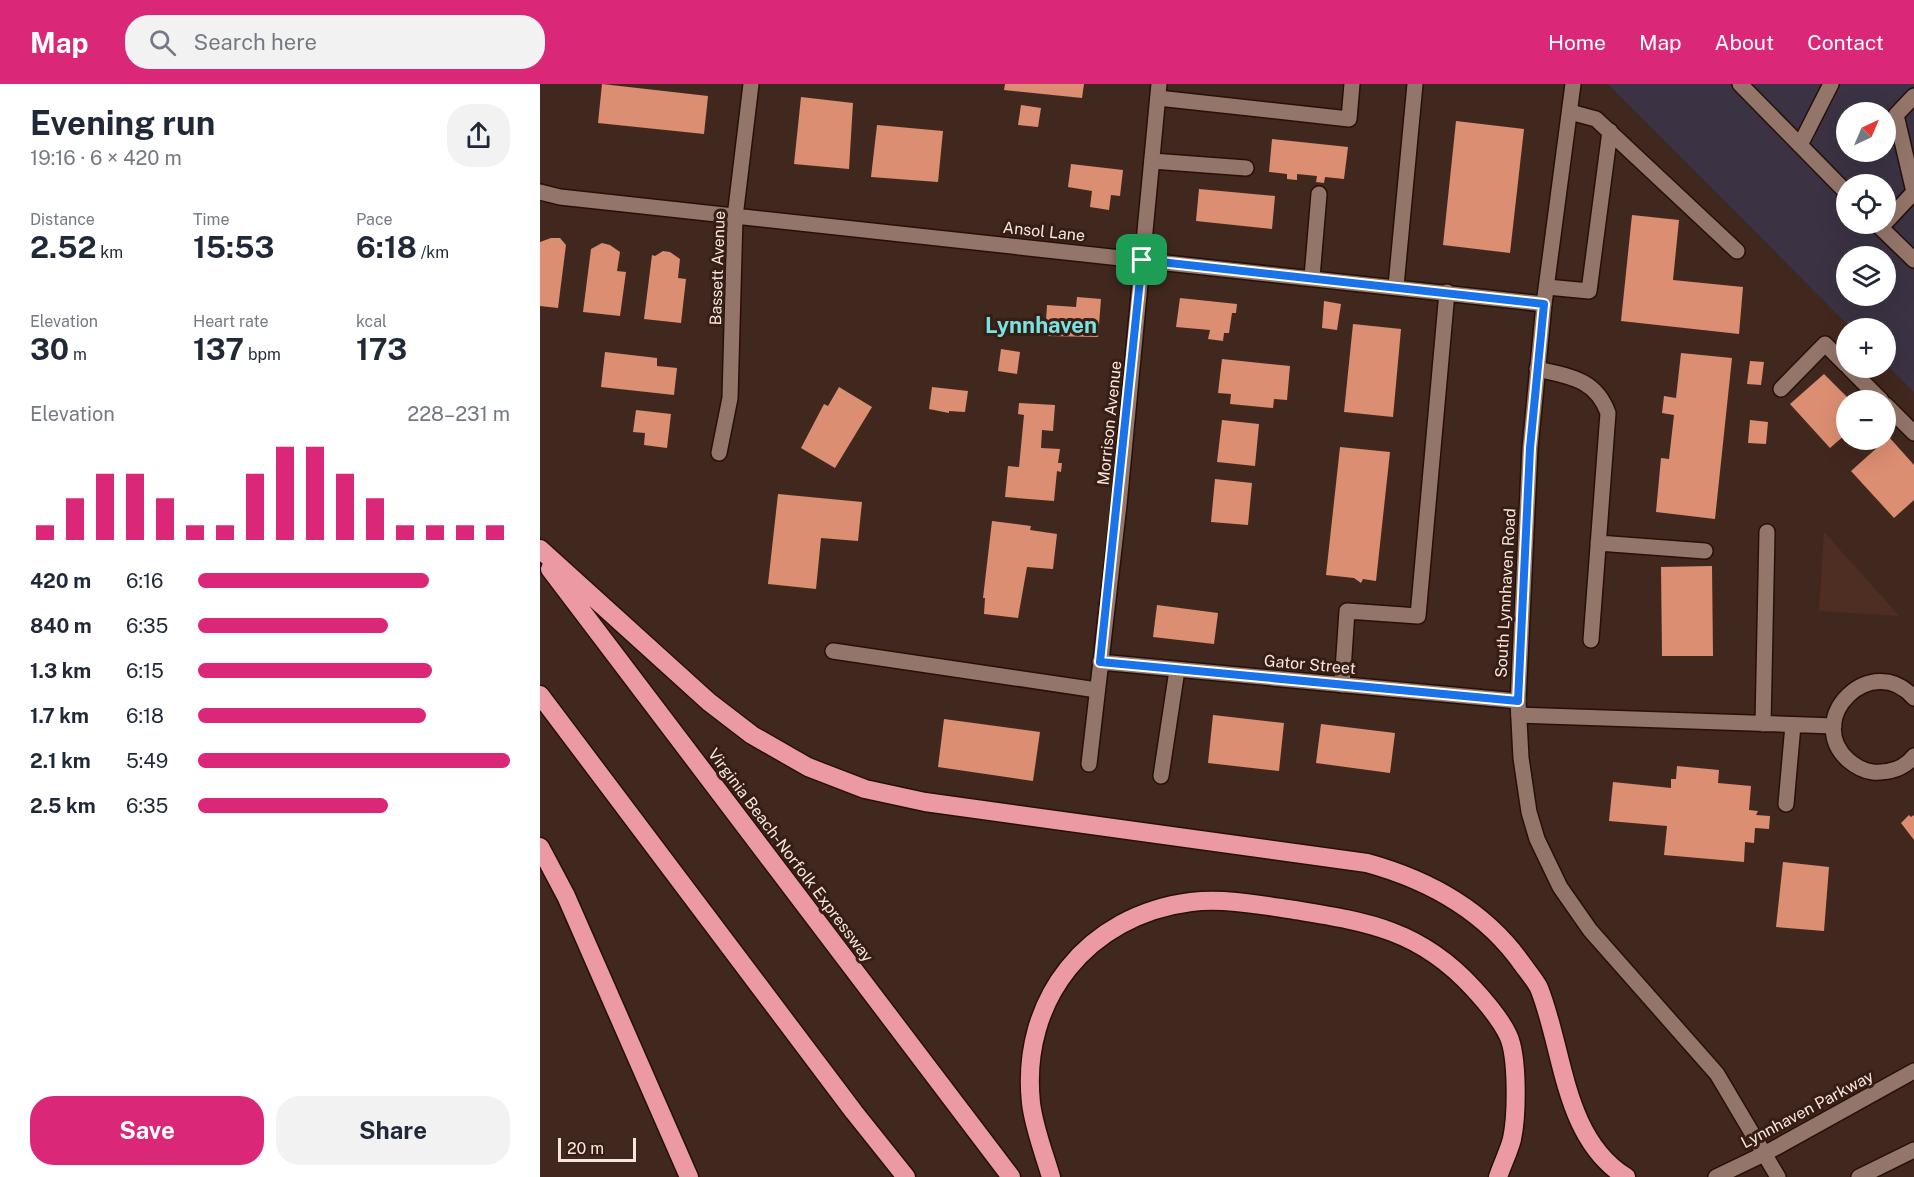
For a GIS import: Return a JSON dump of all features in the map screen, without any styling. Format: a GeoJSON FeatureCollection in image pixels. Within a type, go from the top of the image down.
{"type":"FeatureCollection","features":[{"type":"Feature","properties":{"kind":"highway"},"geometry":{"type":"LineString","coordinates":[[540,549],[709,702],[752,735],[807,767],[865,789],[925,802],[1367,863],[1404,873],[1438,890],[1506,940],[1538,986],[1573,1105],[1591,1143],[1608,1166],[1626,1177]]}},
{"type":"Feature","properties":{"kind":"highway","name":"Virginia Beach-Norfolk Expressway"},"geometry":{"type":"LineString","coordinates":[[540,556],[1011,1177]]}},
{"type":"Feature","properties":{"kind":"highway"},"geometry":{"type":"LineString","coordinates":[[540,695],[906,1177]]}},
{"type":"Feature","properties":{"kind":"highway"},"geometry":{"type":"LineString","coordinates":[[540,847],[570,907],[689,1177]]}},
{"type":"Feature","properties":{"kind":"highway"},"geometry":{"type":"LineString","coordinates":[[1051,1177],[1034,1116],[1030,1077],[1034,1044],[1045,1007],[1056,984],[1074,959],[1097,938],[1125,922],[1158,908],[1193,902],[1239,902],[1362,921],[1395,931],[1422,944],[1458,972],[1486,1002],[1509,1036],[1516,1079],[1512,1138],[1498,1177]]}},
{"type":"Feature","properties":{"kind":"street","name":"Bassett Avenue"},"geometry":{"type":"LineString","coordinates":[[719,453],[730,398],[735,217],[751,84]]}},
{"type":"Feature","properties":{"kind":"street"},"geometry":{"type":"LineString","coordinates":[[1159,91],[1348,119],[1352,84]]}},
{"type":"Feature","properties":{"kind":"street"},"geometry":{"type":"LineString","coordinates":[[1396,286],[1415,84]]}},
{"type":"Feature","properties":{"kind":"street","name":"South Lynnhaven Road"},"geometry":{"type":"LineString","coordinates":[[1573,84],[1546,287],[1530,448],[1518,708],[1521,758],[1529,812],[1537,839],[1560,887],[1590,930],[1717,1074],[1766,1153],[1778,1177]]}},
{"type":"Feature","properties":{"kind":"street"},"geometry":{"type":"LineString","coordinates":[[1740,84],[1836,182]]}},
{"type":"Feature","properties":{"kind":"street"},"geometry":{"type":"LineString","coordinates":[[1800,145],[1831,84]]}},
{"type":"Feature","properties":{"kind":"street","name":"Morrison Avenue"},"geometry":{"type":"LineString","coordinates":[[1089,764],[1159,91]]}},
{"type":"Feature","properties":{"kind":"street"},"geometry":{"type":"LineString","coordinates":[[1896,210],[1914,192],[1896,115],[1914,96]]}},
{"type":"Feature","properties":{"kind":"street"},"geometry":{"type":"LineString","coordinates":[[1570,112],[1596,119],[1737,251]]}},
{"type":"Feature","properties":{"kind":"street"},"geometry":{"type":"LineString","coordinates":[[1546,287],[1589,291],[1610,131]]}},
{"type":"Feature","properties":{"kind":"street"},"geometry":{"type":"LineString","coordinates":[[1152,161],[1246,168]]}},
{"type":"Feature","properties":{"kind":"street","name":"Ansol Lane"},"geometry":{"type":"LineString","coordinates":[[540,192],[560,197],[735,217],[1396,286],[1544,304]]}},
{"type":"Feature","properties":{"kind":"street"},"geometry":{"type":"LineString","coordinates":[[1312,277],[1319,194]]}},
{"type":"Feature","properties":{"kind":"street"},"geometry":{"type":"LineString","coordinates":[[1891,234],[1914,261]]}},
{"type":"Feature","properties":{"kind":"street"},"geometry":{"type":"LineString","coordinates":[[1342,685],[1347,611],[1418,616],[1447,292]]}},
{"type":"Feature","properties":{"kind":"street"},"geometry":{"type":"LineString","coordinates":[[1781,389],[1825,344],[1836,355]]}},
{"type":"Feature","properties":{"kind":"street"},"geometry":{"type":"LineString","coordinates":[[1537,369],[1579,378],[1593,387],[1604,400],[1608,413],[1591,640]]}},
{"type":"Feature","properties":{"kind":"street"},"geometry":{"type":"LineString","coordinates":[[1860,378],[1871,390]]}},
{"type":"Feature","properties":{"kind":"street"},"geometry":{"type":"LineString","coordinates":[[1896,415],[1914,433]]}},
{"type":"Feature","properties":{"kind":"street"},"geometry":{"type":"LineString","coordinates":[[1763,724],[1767,532]]}},
{"type":"Feature","properties":{"kind":"street"},"geometry":{"type":"LineString","coordinates":[[1598,543],[1706,551]]}},
{"type":"Feature","properties":{"kind":"street"},"geometry":{"type":"LineString","coordinates":[[833,651],[1097,690]]}},
{"type":"Feature","properties":{"kind":"street","name":"Gator Street"},"geometry":{"type":"LineString","coordinates":[[1100,662],[1342,685],[1518,708],[1763,724],[1834,726]]}},
{"type":"Feature","properties":{"kind":"street"},"geometry":{"type":"LineString","coordinates":[[1161,776],[1177,670]]}},
{"type":"Feature","properties":{"kind":"street"},"geometry":{"type":"LineString","coordinates":[[1914,698],[1896,684],[1881,681],[1867,683],[1854,689],[1843,699],[1836,712],[1834,726],[1836,742],[1855,766],[1869,771],[1884,772],[1899,768],[1914,756]]}},
{"type":"Feature","properties":{"kind":"street"},"geometry":{"type":"LineString","coordinates":[[1786,804],[1794,725]]}},
{"type":"Feature","properties":{"kind":"street","name":"Lynnhaven Parkway"},"geometry":{"type":"LineString","coordinates":[[1716,1177],[1766,1153],[1914,1071]]}},
{"type":"Feature","properties":{"kind":"street"},"geometry":{"type":"LineString","coordinates":[[1859,1177],[1914,1150]]}},
{"type":"Feature","properties":{"kind":"shaded area"},"geometry":{"type":"Polygon","coordinates":[[[1608,84],[1914,84],[1914,392],[1896,374],[1896,318],[1841,318],[1608,84]]]}},
{"type":"Feature","properties":{"kind":"shaded area"},"geometry":{"type":"Polygon","coordinates":[[[1824,532],[1899,616],[1819,611],[1824,532]]]}},
{"type":"Feature","properties":{"kind":"building"},"geometry":{"type":"Polygon","coordinates":[[[602,84],[708,96],[704,134],[598,123],[602,84]]]}},
{"type":"Feature","properties":{"kind":"building"},"geometry":{"type":"Polygon","coordinates":[[[1005,84],[1084,84],[1082,98],[1004,90],[1005,84]]]}},
{"type":"Feature","properties":{"kind":"building"},"geometry":{"type":"Polygon","coordinates":[[[801,97],[853,103],[849,169],[794,164],[801,97]]]}},
{"type":"Feature","properties":{"kind":"building"},"geometry":{"type":"Polygon","coordinates":[[[1021,105],[1041,108],[1038,127],[1018,125],[1021,105]]]}},
{"type":"Feature","properties":{"kind":"building"},"geometry":{"type":"Polygon","coordinates":[[[1456,121],[1524,129],[1510,253],[1443,245],[1456,121]]]}},
{"type":"Feature","properties":{"kind":"building"},"geometry":{"type":"Polygon","coordinates":[[[877,125],[943,131],[938,182],[871,177],[877,125]]]}},
{"type":"Feature","properties":{"kind":"building"},"geometry":{"type":"Polygon","coordinates":[[[1272,139],[1348,147],[1344,179],[1325,177],[1324,183],[1316,182],[1317,176],[1297,174],[1297,180],[1287,179],[1287,174],[1269,172],[1272,139]]]}},
{"type":"Feature","properties":{"kind":"building"},"geometry":{"type":"Polygon","coordinates":[[[1071,164],[1123,170],[1120,196],[1111,195],[1109,210],[1090,207],[1092,191],[1068,187],[1071,164]]]}},
{"type":"Feature","properties":{"kind":"building"},"geometry":{"type":"Polygon","coordinates":[[[1199,189],[1275,196],[1272,229],[1196,221],[1199,189]]]}},
{"type":"Feature","properties":{"kind":"building"},"geometry":{"type":"Polygon","coordinates":[[[1632,215],[1679,220],[1673,280],[1743,287],[1739,334],[1621,321],[1632,215]]]}},
{"type":"Feature","properties":{"kind":"building"},"geometry":{"type":"Polygon","coordinates":[[[560,238],[566,245],[558,308],[540,306],[540,242],[560,238]]]}},
{"type":"Feature","properties":{"kind":"building"},"geometry":{"type":"Polygon","coordinates":[[[602,243],[620,252],[617,271],[626,272],[620,316],[583,312],[591,249],[602,243]]]}},
{"type":"Feature","properties":{"kind":"building"},"geometry":{"type":"Polygon","coordinates":[[[663,251],[670,252],[680,259],[678,278],[686,279],[681,323],[644,319],[652,255],[655,256],[663,251]]]}},
{"type":"Feature","properties":{"kind":"building"},"geometry":{"type":"Polygon","coordinates":[[[1077,297],[1101,299],[1098,337],[1045,336],[1047,305],[1076,307],[1077,297]]]}},
{"type":"Feature","properties":{"kind":"building"},"geometry":{"type":"Polygon","coordinates":[[[1180,298],[1237,304],[1236,313],[1232,313],[1229,333],[1224,333],[1223,341],[1208,339],[1210,330],[1176,327],[1180,298]]]}},
{"type":"Feature","properties":{"kind":"building"},"geometry":{"type":"Polygon","coordinates":[[[1324,301],[1341,304],[1337,330],[1322,328],[1324,301]]]}},
{"type":"Feature","properties":{"kind":"building"},"geometry":{"type":"Polygon","coordinates":[[[1353,324],[1401,329],[1393,417],[1344,412],[1353,324]]]}},
{"type":"Feature","properties":{"kind":"building"},"geometry":{"type":"Polygon","coordinates":[[[1001,349],[1020,352],[1017,374],[998,371],[1001,349]]]}},
{"type":"Feature","properties":{"kind":"building"},"geometry":{"type":"Polygon","coordinates":[[[605,352],[657,358],[657,366],[677,368],[674,395],[601,387],[605,352]]]}},
{"type":"Feature","properties":{"kind":"building"},"geometry":{"type":"Polygon","coordinates":[[[1681,353],[1732,358],[1715,519],[1656,512],[1661,458],[1669,459],[1674,415],[1662,413],[1664,396],[1676,398],[1681,353]]]}},
{"type":"Feature","properties":{"kind":"building"},"geometry":{"type":"Polygon","coordinates":[[[1222,359],[1290,366],[1287,400],[1274,399],[1273,408],[1230,404],[1231,394],[1218,393],[1222,359]]]}},
{"type":"Feature","properties":{"kind":"building"},"geometry":{"type":"Polygon","coordinates":[[[1750,361],[1764,362],[1761,385],[1747,384],[1750,361]]]}},
{"type":"Feature","properties":{"kind":"building"},"geometry":{"type":"Polygon","coordinates":[[[1824,374],[1840,390],[1836,390],[1836,443],[1830,448],[1790,404],[1824,374]]]}},
{"type":"Feature","properties":{"kind":"building"},"geometry":{"type":"Polygon","coordinates":[[[839,387],[872,407],[835,468],[801,448],[824,404],[828,406],[839,387]]]}},
{"type":"Feature","properties":{"kind":"building"},"geometry":{"type":"Polygon","coordinates":[[[932,387],[968,391],[965,412],[949,411],[949,413],[929,409],[932,387]]]}},
{"type":"Feature","properties":{"kind":"building"},"geometry":{"type":"Polygon","coordinates":[[[1019,403],[1055,405],[1053,431],[1042,430],[1041,448],[1060,449],[1058,463],[1062,463],[1061,472],[1057,471],[1054,501],[1005,497],[1008,466],[1019,467],[1024,415],[1018,414],[1019,403]]]}},
{"type":"Feature","properties":{"kind":"building"},"geometry":{"type":"Polygon","coordinates":[[[636,410],[671,414],[667,448],[644,445],[645,433],[633,432],[636,410]]]}},
{"type":"Feature","properties":{"kind":"building"},"geometry":{"type":"Polygon","coordinates":[[[1222,420],[1259,424],[1255,466],[1217,462],[1222,420]]]}},
{"type":"Feature","properties":{"kind":"building"},"geometry":{"type":"Polygon","coordinates":[[[1750,420],[1768,422],[1766,444],[1748,443],[1750,420]]]}},
{"type":"Feature","properties":{"kind":"building"},"geometry":{"type":"Polygon","coordinates":[[[1896,445],[1914,465],[1914,500],[1894,518],[1851,471],[1874,450],[1896,450],[1896,445]]]}},
{"type":"Feature","properties":{"kind":"building"},"geometry":{"type":"Polygon","coordinates":[[[1340,447],[1390,452],[1376,581],[1363,579],[1361,583],[1354,578],[1326,575],[1340,447]]]}},
{"type":"Feature","properties":{"kind":"building"},"geometry":{"type":"Polygon","coordinates":[[[1215,479],[1252,483],[1248,525],[1211,522],[1215,479]]]}},
{"type":"Feature","properties":{"kind":"building"},"geometry":{"type":"Polygon","coordinates":[[[778,494],[862,502],[858,541],[821,538],[816,589],[768,584],[778,494]]]}},
{"type":"Feature","properties":{"kind":"building"},"geometry":{"type":"Polygon","coordinates":[[[992,521],[1031,526],[1030,530],[1057,534],[1053,569],[1027,567],[1018,618],[984,614],[985,598],[983,598],[992,521]]]}},
{"type":"Feature","properties":{"kind":"building"},"geometry":{"type":"Polygon","coordinates":[[[1712,566],[1713,656],[1662,656],[1661,567],[1712,566]]]}},
{"type":"Feature","properties":{"kind":"building"},"geometry":{"type":"Polygon","coordinates":[[[1157,605],[1218,613],[1214,644],[1153,637],[1157,605]]]}},
{"type":"Feature","properties":{"kind":"building"},"geometry":{"type":"Polygon","coordinates":[[[1213,715],[1284,723],[1279,771],[1208,763],[1213,715]]]}},
{"type":"Feature","properties":{"kind":"building"},"geometry":{"type":"Polygon","coordinates":[[[944,719],[1040,732],[1033,781],[938,767],[944,719]]]}},
{"type":"Feature","properties":{"kind":"building"},"geometry":{"type":"Polygon","coordinates":[[[1321,724],[1395,733],[1390,773],[1316,763],[1321,724]]]}},
{"type":"Feature","properties":{"kind":"building"},"geometry":{"type":"Polygon","coordinates":[[[1677,766],[1719,770],[1718,783],[1751,786],[1749,810],[1758,811],[1756,815],[1770,816],[1769,829],[1755,828],[1754,843],[1745,842],[1744,862],[1664,855],[1667,826],[1609,821],[1613,782],[1671,788],[1671,779],[1676,779],[1677,766]]]}},
{"type":"Feature","properties":{"kind":"building"},"geometry":{"type":"Polygon","coordinates":[[[1909,815],[1911,817],[1914,815],[1914,840],[1901,823],[1909,815]]]}},
{"type":"Feature","properties":{"kind":"building"},"geometry":{"type":"Polygon","coordinates":[[[1783,862],[1829,867],[1824,931],[1776,927],[1783,862]]]}},
{"type":"Feature","properties":{"kind":"district","name":"Lynnhaven"},"geometry":{"type":"Point","coordinates":[1041,325]}},
{"type":"Feature","properties":{"kind":"route"},"geometry":{"type":"LineString","coordinates":[[1142,260],[1544,304],[1530,448],[1518,701],[1100,662],[1119,505],[1142,260]]}}]}
